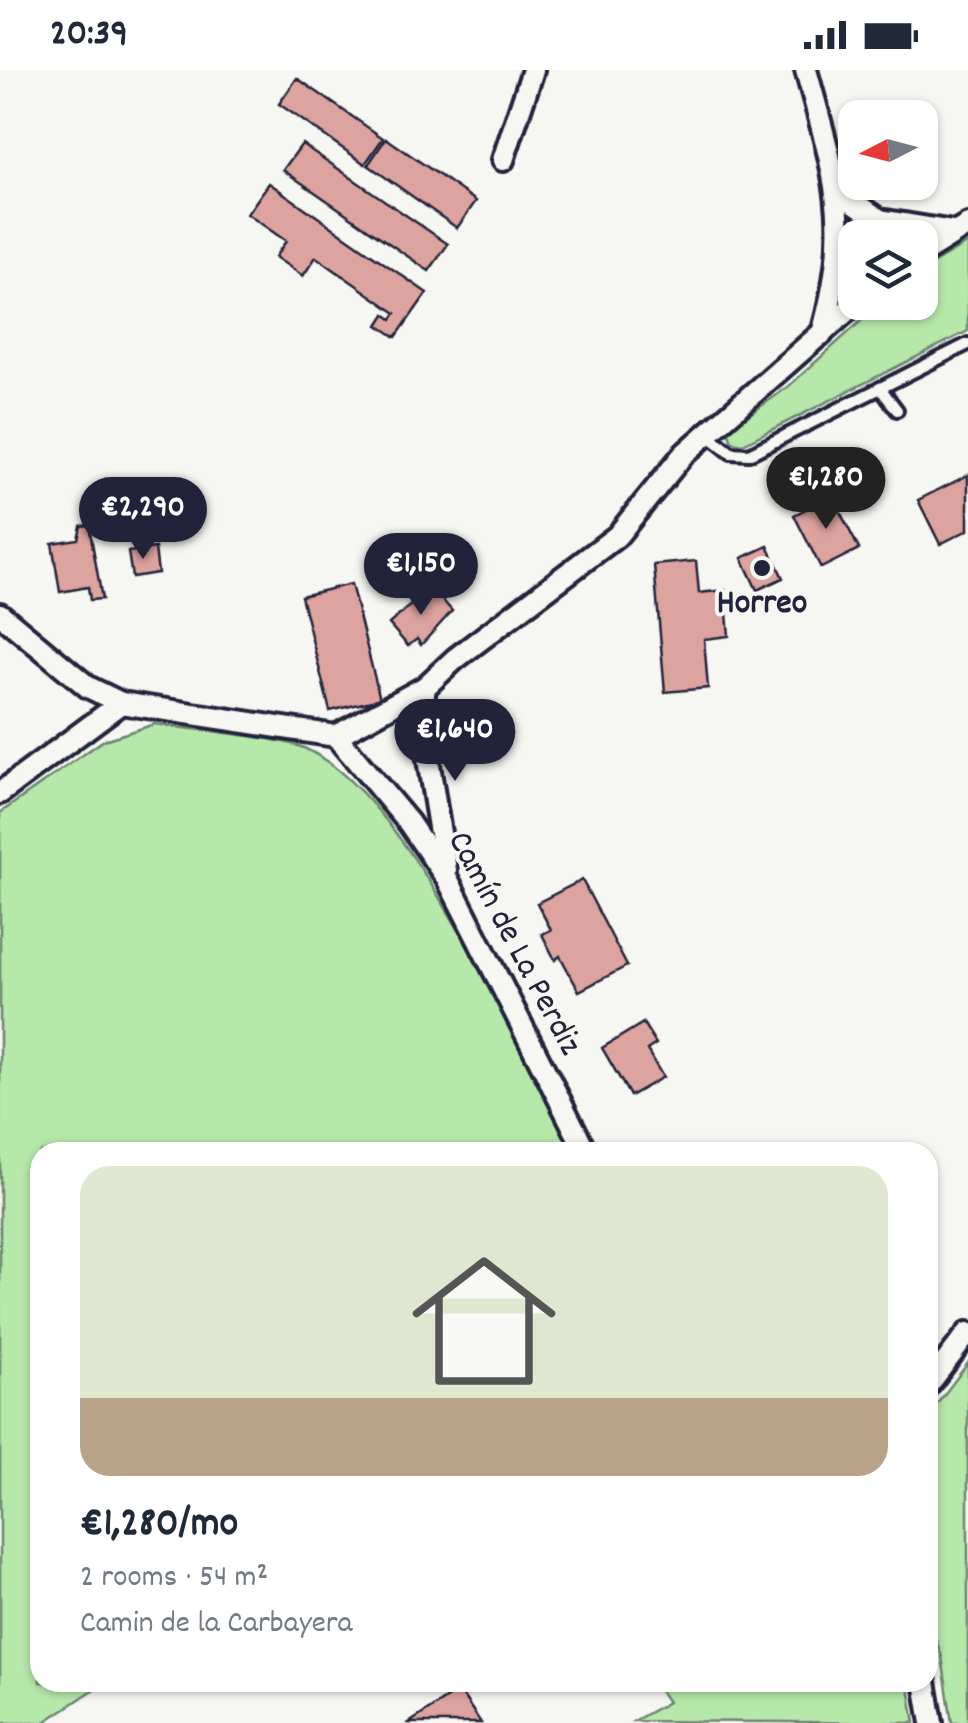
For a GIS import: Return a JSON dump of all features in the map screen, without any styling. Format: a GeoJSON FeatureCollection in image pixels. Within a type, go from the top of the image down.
{"type":"FeatureCollection","features":[{"type":"Feature","properties":{"kind":"street"},"geometry":{"type":"LineString","coordinates":[[503,160],[533,70]]}},
{"type":"Feature","properties":{"kind":"street"},"geometry":{"type":"LineString","coordinates":[[806,70],[838,192]]}},
{"type":"Feature","properties":{"kind":"street"},"geometry":{"type":"LineString","coordinates":[[822,334],[840,258],[838,200]]}},
{"type":"Feature","properties":{"kind":"street"},"geometry":{"type":"LineString","coordinates":[[850,200],[880,220],[961,229]]}},
{"type":"Feature","properties":{"kind":"street"},"geometry":{"type":"LineString","coordinates":[[938,244],[961,229]]}},
{"type":"Feature","properties":{"kind":"street"},"geometry":{"type":"LineString","coordinates":[[0,614],[88,687],[121,703],[336,736],[426,687],[455,658],[617,536],[683,455],[838,320]]}},
{"type":"Feature","properties":{"kind":"street"},"geometry":{"type":"LineString","coordinates":[[426,687],[420,716],[449,882]]}},
{"type":"Feature","properties":{"kind":"street"},"geometry":{"type":"LineString","coordinates":[[0,793],[105,719],[121,703]]}},
{"type":"Feature","properties":{"kind":"street","name":"Camín de La Perdiz"},"geometry":{"type":"LineString","coordinates":[[336,736],[409,823],[449,882],[581,1142]]}},
{"type":"Feature","properties":{"kind":"street"},"geometry":{"type":"LineString","coordinates":[[938,1359],[963,1340]]}},
{"type":"Feature","properties":{"kind":"street"},"geometry":{"type":"LineString","coordinates":[[938,1372],[963,1340]]}},
{"type":"Feature","properties":{"kind":"street"},"geometry":{"type":"LineString","coordinates":[[927,1692],[932,1723]]}},
{"type":"Feature","properties":{"kind":"lane"},"geometry":{"type":"LineString","coordinates":[[707,434],[730,454],[749,454],[968,344]]}},
{"type":"Feature","properties":{"kind":"lane"},"geometry":{"type":"LineString","coordinates":[[880,388],[896,410]]}},
{"type":"Feature","properties":{"kind":"green space"},"geometry":{"type":"Polygon","coordinates":[[[968,243],[968,331],[743,444],[732,442],[728,430],[789,386],[862,320],[938,320],[938,260],[968,243]]]}},
{"type":"Feature","properties":{"kind":"green space"},"geometry":{"type":"Polygon","coordinates":[[[155,724],[255,737],[306,749],[345,776],[384,818],[459,930],[568,1142],[30,1142],[30,1692],[90,1692],[43,1723],[0,1723],[0,813],[104,740],[155,724]]]}},
{"type":"Feature","properties":{"kind":"green space"},"geometry":{"type":"Polygon","coordinates":[[[968,1363],[968,1723],[952,1723],[938,1646],[938,1403],[968,1363]]]}},
{"type":"Feature","properties":{"kind":"green space"},"geometry":{"type":"Polygon","coordinates":[[[661,1692],[910,1692],[915,1723],[634,1721],[668,1702],[661,1692]]]}},
{"type":"Feature","properties":{"kind":"building"},"geometry":{"type":"Polygon","coordinates":[[[297,78],[383,138],[365,164],[279,104],[297,78]]]}},
{"type":"Feature","properties":{"kind":"building"},"geometry":{"type":"Polygon","coordinates":[[[386,138],[476,201],[457,228],[368,165],[386,138]]]}},
{"type":"Feature","properties":{"kind":"building"},"geometry":{"type":"Polygon","coordinates":[[[302,144],[448,244],[429,271],[283,170],[302,144]]]}},
{"type":"Feature","properties":{"kind":"building"},"geometry":{"type":"Polygon","coordinates":[[[269,183],[427,293],[396,337],[378,325],[385,314],[392,319],[396,313],[316,257],[303,276],[275,257],[286,241],[247,214],[269,183]]]}},
{"type":"Feature","properties":{"kind":"building"},"geometry":{"type":"Polygon","coordinates":[[[968,475],[968,530],[940,544],[918,500],[968,475]]]}},
{"type":"Feature","properties":{"kind":"building"},"geometry":{"type":"Polygon","coordinates":[[[832,496],[859,549],[821,568],[794,515],[832,496]]]}},
{"type":"Feature","properties":{"kind":"building"},"geometry":{"type":"Polygon","coordinates":[[[89,525],[102,599],[90,600],[88,587],[60,592],[52,543],[78,539],[81,526],[89,525]]]}},
{"type":"Feature","properties":{"kind":"building","name":"Horreo"},"geometry":{"type":"Polygon","coordinates":[[[768,546],[783,578],[757,590],[742,558],[768,546]]]}},
{"type":"Feature","properties":{"kind":"building"},"geometry":{"type":"Polygon","coordinates":[[[155,548],[158,573],[132,577],[128,552],[155,548]]]}},
{"type":"Feature","properties":{"kind":"building"},"geometry":{"type":"Polygon","coordinates":[[[696,561],[699,593],[725,590],[729,636],[704,639],[708,688],[665,692],[654,565],[696,561]]]}},
{"type":"Feature","properties":{"kind":"building"},"geometry":{"type":"Polygon","coordinates":[[[351,584],[380,699],[330,711],[301,596],[351,584]]]}},
{"type":"Feature","properties":{"kind":"building"},"geometry":{"type":"Polygon","coordinates":[[[431,587],[452,611],[421,645],[417,639],[408,646],[389,624],[431,587]]]}},
{"type":"Feature","properties":{"kind":"building"},"geometry":{"type":"Polygon","coordinates":[[[582,880],[627,966],[579,991],[560,956],[555,960],[542,934],[551,930],[537,903],[582,880]]]}},
{"type":"Feature","properties":{"kind":"building"},"geometry":{"type":"Polygon","coordinates":[[[643,1023],[656,1044],[647,1050],[663,1077],[630,1096],[602,1048],[643,1023]]]}},
{"type":"Feature","properties":{"kind":"building"},"geometry":{"type":"Polygon","coordinates":[[[460,1692],[481,1723],[409,1723],[460,1692]]]}},
{"type":"Feature","properties":{"kind":"place","name":"Horreo"},"geometry":{"type":"Point","coordinates":[762,568]}}]}
